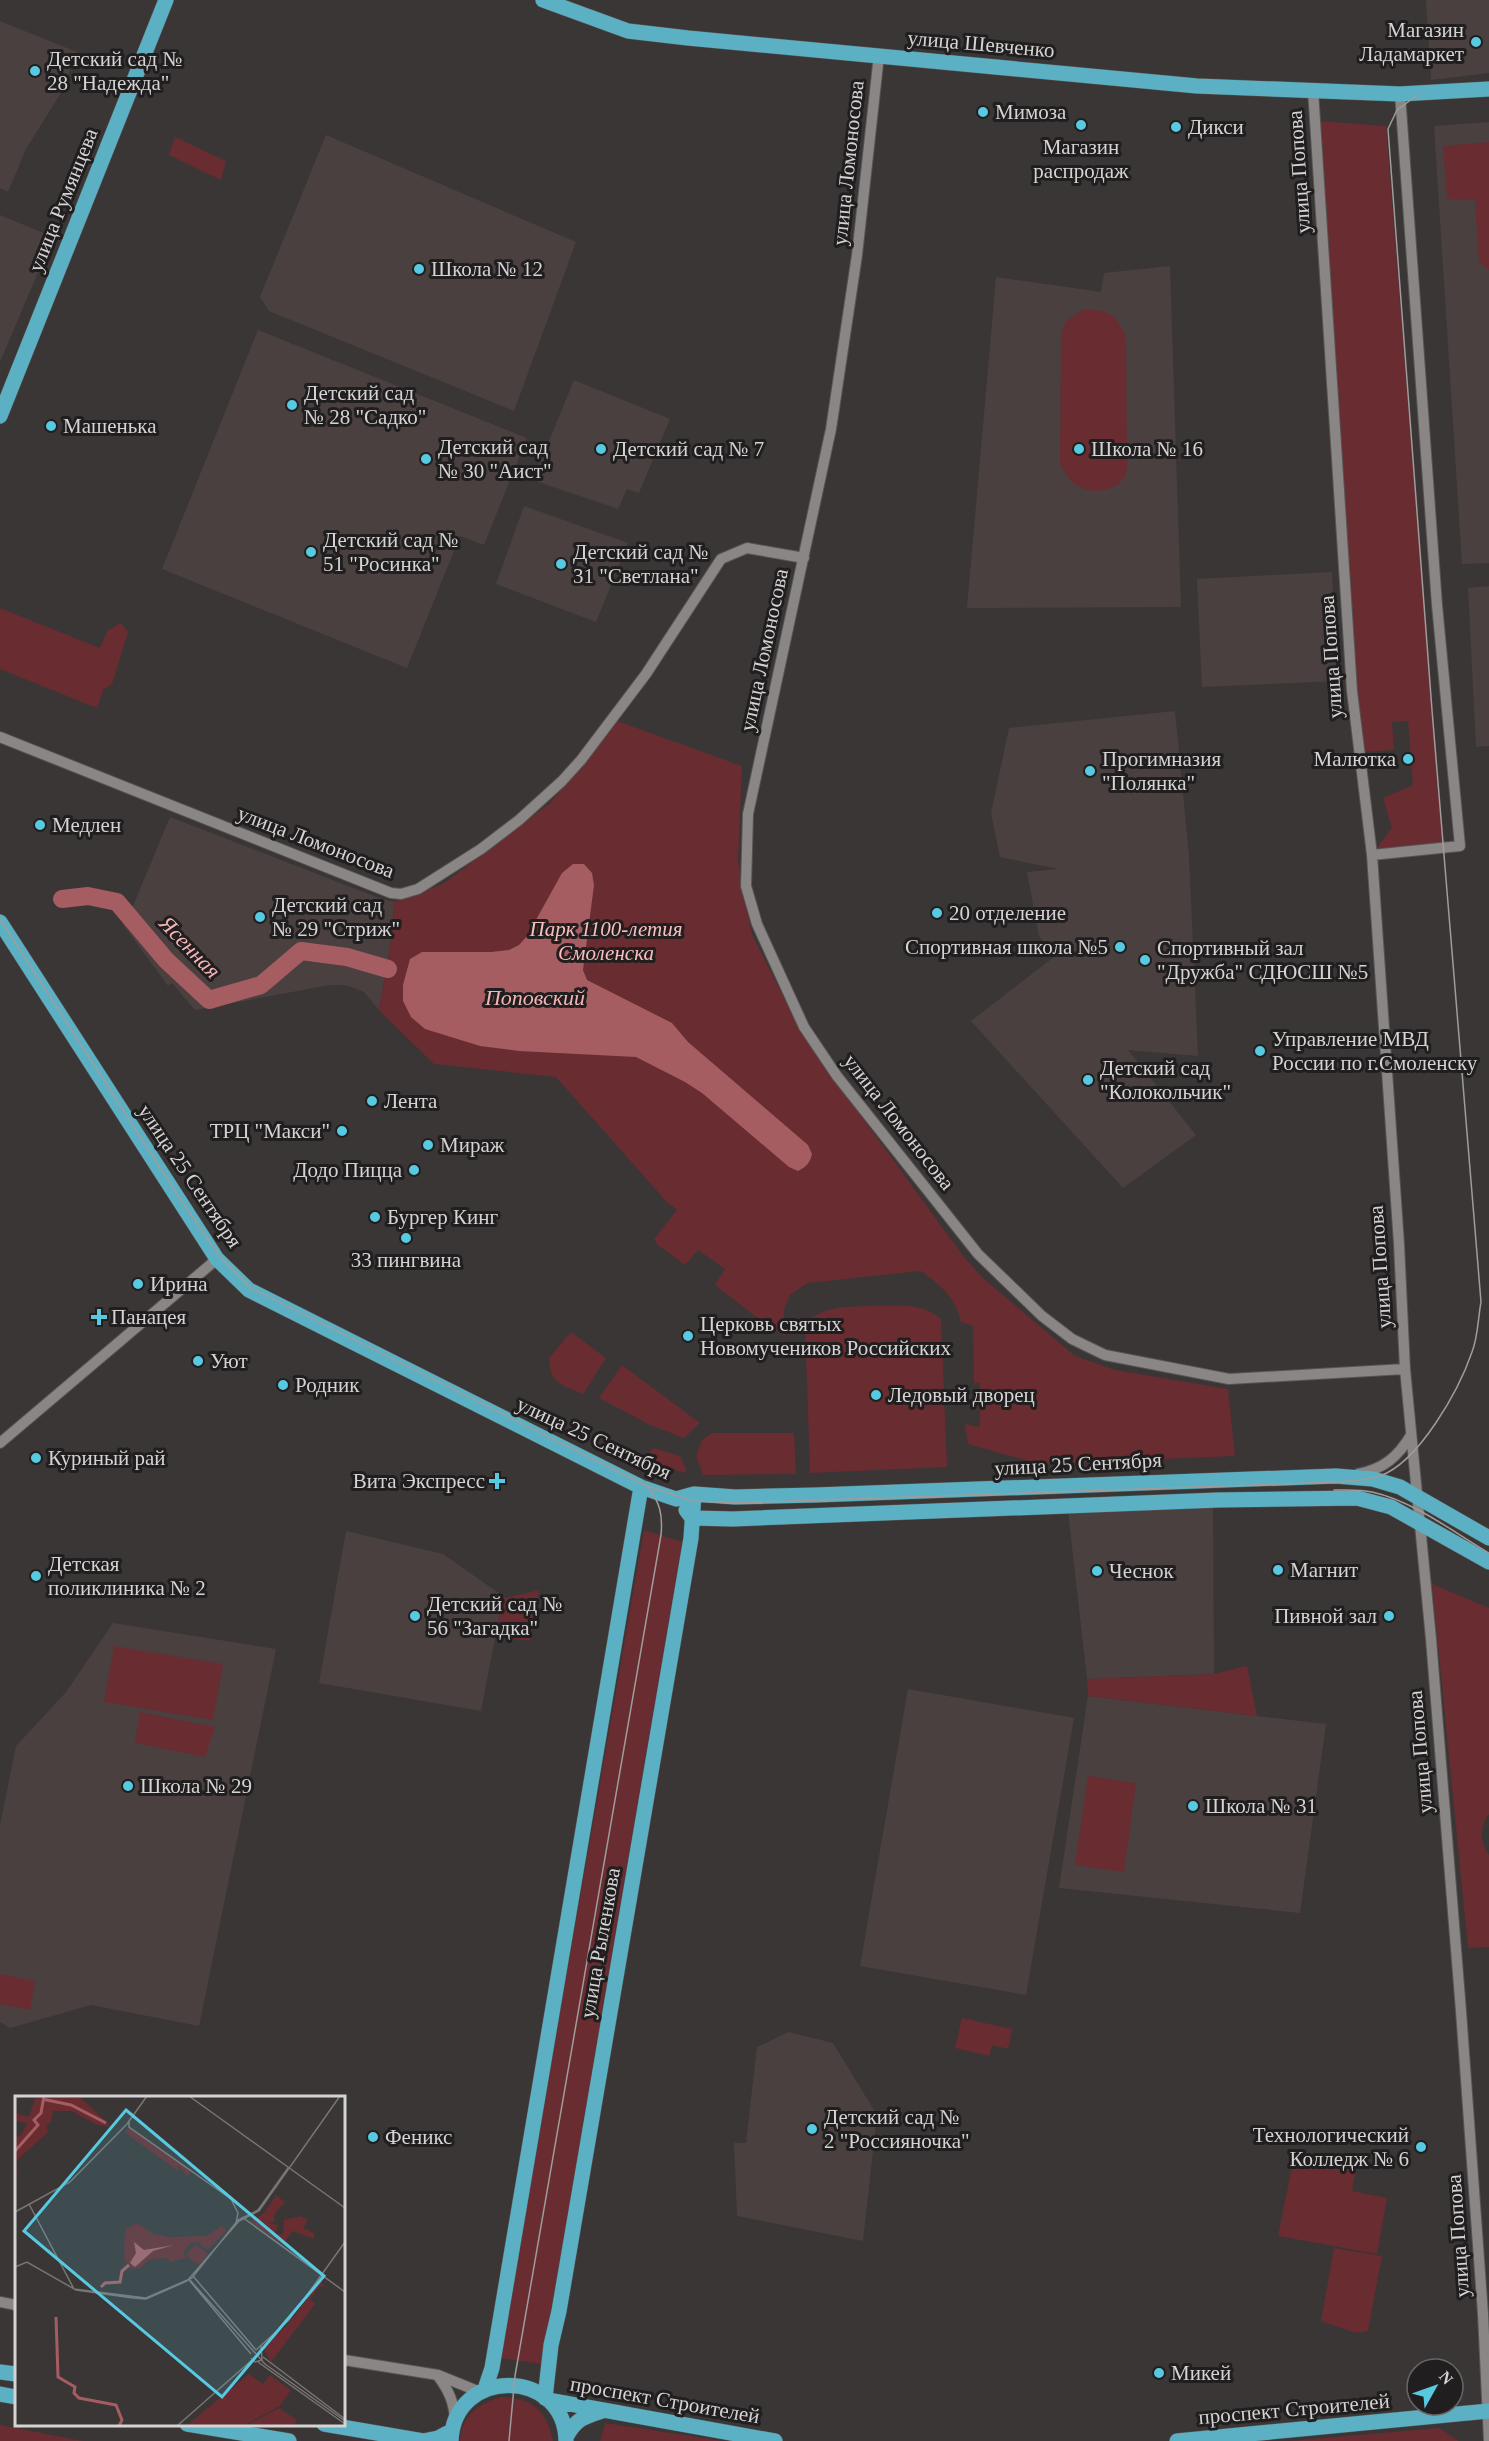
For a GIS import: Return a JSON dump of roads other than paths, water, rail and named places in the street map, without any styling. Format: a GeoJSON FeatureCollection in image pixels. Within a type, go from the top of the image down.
{"type":"FeatureCollection","features":[{"type":"Feature","properties":{"kind":"main road","name":"улица Румянцева"},"geometry":{"type":"LineString","coordinates":[[0,416],[166,0]]}},
{"type":"Feature","properties":{"kind":"main road","name":"улица Шевченко"},"geometry":{"type":"LineString","coordinates":[[543,0],[564,4],[628,30],[688,38],[1197,86],[1400,94],[1489,88]]}},
{"type":"Feature","properties":{"kind":"main road","name":"улица 25 Сентября"},"geometry":{"type":"LineString","coordinates":[[0,922],[218,1259],[249,1290],[641,1487],[676,1499],[694,1494],[735,1497],[1336,1476],[1374,1479],[1418,1496],[1489,1538]]}},
{"type":"Feature","properties":{"kind":"main road","name":"улица Рыленкова"},"geometry":{"type":"LineString","coordinates":[[483,2391],[496,2349],[641,1487]]}},
{"type":"Feature","properties":{"kind":"main road","name":"улица Рыленкова"},"geometry":{"type":"LineString","coordinates":[[546,2399],[550,2345],[559,2311],[689,1550],[694,1494]]}},
{"type":"Feature","properties":{"kind":"main road"},"geometry":{"type":"LineString","coordinates":[[676,1499],[692,1518],[733,1519],[1344,1497],[1381,1502],[1489,1562]]}},
{"type":"Feature","properties":{"kind":"main road"},"geometry":{"type":"LineString","coordinates":[[0,2372],[15,2374]]}},
{"type":"Feature","properties":{"kind":"main road","name":"проспект Строителей"},"geometry":{"type":"LineString","coordinates":[[483,2391],[497,2386],[514,2385],[536,2392],[546,2399],[775,2441]]}},
{"type":"Feature","properties":{"kind":"main road"},"geometry":{"type":"LineString","coordinates":[[336,2426],[423,2441],[438,2438],[452,2431],[469,2399],[483,2391]]}},
{"type":"Feature","properties":{"kind":"main road"},"geometry":{"type":"LineString","coordinates":[[0,2394],[15,2397]]}},
{"type":"Feature","properties":{"kind":"main road"},"geometry":{"type":"LineString","coordinates":[[546,2399],[563,2424],[566,2439]]}},
{"type":"Feature","properties":{"kind":"main road"},"geometry":{"type":"LineString","coordinates":[[566,2439],[573,2424],[583,2417],[602,2411]]}},
{"type":"Feature","properties":{"kind":"main road","name":"проспект Строителей"},"geometry":{"type":"LineString","coordinates":[[1177,2441],[1488,2411]]}},
{"type":"Feature","properties":{"kind":"main road"},"geometry":{"type":"LineString","coordinates":[[199,2426],[289,2441]]}},
{"type":"Feature","properties":{"kind":"street","name":"улица Ломоносова"},"geometry":{"type":"LineString","coordinates":[[879,55],[856,267],[831,429],[748,814],[746,886],[757,924],[804,1027],[837,1076],[978,1254],[1042,1316],[1072,1340],[1105,1355],[1229,1379],[1405,1369]]}},
{"type":"Feature","properties":{"kind":"street","name":"улица Попова"},"geometry":{"type":"LineString","coordinates":[[1313,90],[1352,691],[1372,855],[1399,1244],[1405,1369],[1418,1496],[1482,2298],[1489,2441]]}},
{"type":"Feature","properties":{"kind":"street"},"geometry":{"type":"LineString","coordinates":[[1372,855],[1460,846],[1437,605],[1400,94]]}},
{"type":"Feature","properties":{"kind":"street","name":"улица Ломоносова"},"geometry":{"type":"LineString","coordinates":[[0,737],[391,893],[401,894],[418,889],[481,849],[519,820],[562,781],[581,760],[646,674],[721,559],[747,548],[804,558]]}},
{"type":"Feature","properties":{"kind":"street"},"geometry":{"type":"LineString","coordinates":[[0,1443],[218,1259]]}},
{"type":"Feature","properties":{"kind":"street"},"geometry":{"type":"LineString","coordinates":[[1336,1476],[1375,1470],[1397,1455],[1411,1435]]}},
{"type":"Feature","properties":{"kind":"street"},"geometry":{"type":"LineString","coordinates":[[0,2302],[15,2305]]}},
{"type":"Feature","properties":{"kind":"street"},"geometry":{"type":"LineString","coordinates":[[345,2360],[438,2375],[483,2391]]}},
{"type":"Feature","properties":{"kind":"street"},"geometry":{"type":"LineString","coordinates":[[438,2375],[449,2391],[454,2405],[452,2431]]}},
{"type":"Feature","properties":{"kind":"water","name":"Поповский"},"geometry":{"type":"Polygon","coordinates":[[[573,864],[584,864],[592,873],[594,885],[583,970],[587,980],[672,1023],[688,1042],[808,1145],[812,1154],[809,1162],[803,1168],[798,1171],[789,1167],[702,1093],[636,1057],[519,1051],[480,1046],[425,1029],[411,1017],[403,1001],[403,985],[410,959],[422,952],[491,952],[509,950],[519,945],[527,936],[562,873],[573,864]]]}},
{"type":"Feature","properties":{"kind":"waterway","name":"Ясенная"},"geometry":{"type":"LineString","coordinates":[[62,899],[88,896],[117,902],[166,960],[209,1000],[261,985],[301,951],[347,957],[388,969]]}},
{"type":"Feature","properties":{"kind":"tram line"},"geometry":{"type":"LineString","coordinates":[[0,919],[177,1194],[220,1257],[251,1288],[647,1486],[693,1501],[735,1503],[1338,1482],[1380,1476],[1395,1468],[1423,1441],[1458,1385],[1474,1346],[1481,1302],[1432,710],[1388,129],[1397,110],[1419,94]]}},
{"type":"Feature","properties":{"kind":"tram line"},"geometry":{"type":"LineString","coordinates":[[509,2441],[515,2376],[661,1535],[660,1509],[647,1486]]}},
{"type":"Feature","properties":{"kind":"tram line"},"geometry":{"type":"LineString","coordinates":[[1334,1490],[1367,1491],[1402,1502],[1489,1553]]}},
{"type":"Feature","properties":{"kind":"place","name":"Магазин Ладамаркет"},"geometry":{"type":"Point","coordinates":[1476,42]}},
{"type":"Feature","properties":{"kind":"place","name":"Детский сад № 28 \"Надежда\""},"geometry":{"type":"Point","coordinates":[35,71]}},
{"type":"Feature","properties":{"kind":"place","name":"Мимоза"},"geometry":{"type":"Point","coordinates":[983,112]}},
{"type":"Feature","properties":{"kind":"place","name":"Магазин распродаж"},"geometry":{"type":"Point","coordinates":[1081,125]}},
{"type":"Feature","properties":{"kind":"place","name":"Дикси"},"geometry":{"type":"Point","coordinates":[1176,127]}},
{"type":"Feature","properties":{"kind":"place","name":"Школа № 12"},"geometry":{"type":"Point","coordinates":[419,269]}},
{"type":"Feature","properties":{"kind":"place","name":"Детский сад № 28 \"Садко\""},"geometry":{"type":"Point","coordinates":[292,405]}},
{"type":"Feature","properties":{"kind":"place","name":"Машенька"},"geometry":{"type":"Point","coordinates":[51,426]}},
{"type":"Feature","properties":{"kind":"place","name":"Детский сад № 7"},"geometry":{"type":"Point","coordinates":[601,449]}},
{"type":"Feature","properties":{"kind":"place","name":"Школа № 16"},"geometry":{"type":"Point","coordinates":[1079,449]}},
{"type":"Feature","properties":{"kind":"place","name":"Детский сад № 30 \"Аист\""},"geometry":{"type":"Point","coordinates":[426,459]}},
{"type":"Feature","properties":{"kind":"place","name":"Детский сад № 51 \"Росинка\""},"geometry":{"type":"Point","coordinates":[311,552]}},
{"type":"Feature","properties":{"kind":"place","name":"Детский сад № 31 \"Светлана\""},"geometry":{"type":"Point","coordinates":[561,564]}},
{"type":"Feature","properties":{"kind":"place","name":"Малютка"},"geometry":{"type":"Point","coordinates":[1408,759]}},
{"type":"Feature","properties":{"kind":"place","name":"Прогимназия \"Полянка\""},"geometry":{"type":"Point","coordinates":[1090,771]}},
{"type":"Feature","properties":{"kind":"place","name":"Медлен"},"geometry":{"type":"Point","coordinates":[40,825]}},
{"type":"Feature","properties":{"kind":"place","name":"20 отделение"},"geometry":{"type":"Point","coordinates":[937,913]}},
{"type":"Feature","properties":{"kind":"place","name":"Детский сад № 29 \"Стриж\""},"geometry":{"type":"Point","coordinates":[260,917]}},
{"type":"Feature","properties":{"kind":"place","name":"Спортивная школа №5"},"geometry":{"type":"Point","coordinates":[1120,947]}},
{"type":"Feature","properties":{"kind":"place","name":"Спортивный зал \"Дружба\" СДЮСШ №5"},"geometry":{"type":"Point","coordinates":[1145,960]}},
{"type":"Feature","properties":{"kind":"place","name":"Управление МВД России по г.Смоленску"},"geometry":{"type":"Point","coordinates":[1260,1051]}},
{"type":"Feature","properties":{"kind":"place","name":"Детский сад \"Колокольчик\""},"geometry":{"type":"Point","coordinates":[1088,1080]}},
{"type":"Feature","properties":{"kind":"place","name":"Лента"},"geometry":{"type":"Point","coordinates":[372,1101]}},
{"type":"Feature","properties":{"kind":"place","name":"ТРЦ \"Макси\""},"geometry":{"type":"Point","coordinates":[342,1131]}},
{"type":"Feature","properties":{"kind":"place","name":"Мираж"},"geometry":{"type":"Point","coordinates":[428,1145]}},
{"type":"Feature","properties":{"kind":"place","name":"Додо Пицца"},"geometry":{"type":"Point","coordinates":[414,1170]}},
{"type":"Feature","properties":{"kind":"place","name":"Бургер Кинг"},"geometry":{"type":"Point","coordinates":[375,1217]}},
{"type":"Feature","properties":{"kind":"place","name":"33 пингвина"},"geometry":{"type":"Point","coordinates":[406,1238]}},
{"type":"Feature","properties":{"kind":"place","name":"Ирина"},"geometry":{"type":"Point","coordinates":[138,1284]}},
{"type":"Feature","properties":{"kind":"place","name":"Панацея"},"geometry":{"type":"Point","coordinates":[99,1317]}},
{"type":"Feature","properties":{"kind":"place","name":"Церковь святых Новомучеников Российских"},"geometry":{"type":"Point","coordinates":[688,1336]}},
{"type":"Feature","properties":{"kind":"place","name":"Уют"},"geometry":{"type":"Point","coordinates":[198,1361]}},
{"type":"Feature","properties":{"kind":"place","name":"Родник"},"geometry":{"type":"Point","coordinates":[283,1385]}},
{"type":"Feature","properties":{"kind":"place","name":"Ледовый дворец"},"geometry":{"type":"Point","coordinates":[876,1395]}},
{"type":"Feature","properties":{"kind":"place","name":"Куриный рай"},"geometry":{"type":"Point","coordinates":[36,1458]}},
{"type":"Feature","properties":{"kind":"place","name":"Вита Экспресс"},"geometry":{"type":"Point","coordinates":[497,1481]}},
{"type":"Feature","properties":{"kind":"place","name":"Магнит"},"geometry":{"type":"Point","coordinates":[1278,1570]}},
{"type":"Feature","properties":{"kind":"place","name":"Чеснок"},"geometry":{"type":"Point","coordinates":[1097,1571]}},
{"type":"Feature","properties":{"kind":"place","name":"Детская поликлиника № 2"},"geometry":{"type":"Point","coordinates":[36,1576]}},
{"type":"Feature","properties":{"kind":"place","name":"Детский сад № 56 \"Загадка\""},"geometry":{"type":"Point","coordinates":[415,1616]}},
{"type":"Feature","properties":{"kind":"place","name":"Пивной зал"},"geometry":{"type":"Point","coordinates":[1389,1616]}},
{"type":"Feature","properties":{"kind":"place","name":"Школа № 29"},"geometry":{"type":"Point","coordinates":[128,1786]}},
{"type":"Feature","properties":{"kind":"place","name":"Школа № 31"},"geometry":{"type":"Point","coordinates":[1193,1806]}},
{"type":"Feature","properties":{"kind":"place","name":"Детский сад № 2 \"Россияночка\""},"geometry":{"type":"Point","coordinates":[812,2129]}},
{"type":"Feature","properties":{"kind":"place","name":"Феникс"},"geometry":{"type":"Point","coordinates":[373,2137]}},
{"type":"Feature","properties":{"kind":"place","name":"Технологический Колледж № 6"},"geometry":{"type":"Point","coordinates":[1421,2147]}},
{"type":"Feature","properties":{"kind":"place","name":"Микей"},"geometry":{"type":"Point","coordinates":[1159,2373]}},
{"type":"Feature","properties":{"kind":"park label","name":"Парк 1100-летия Смоленска"},"geometry":{"type":"Point","coordinates":[606,941]}}]}
